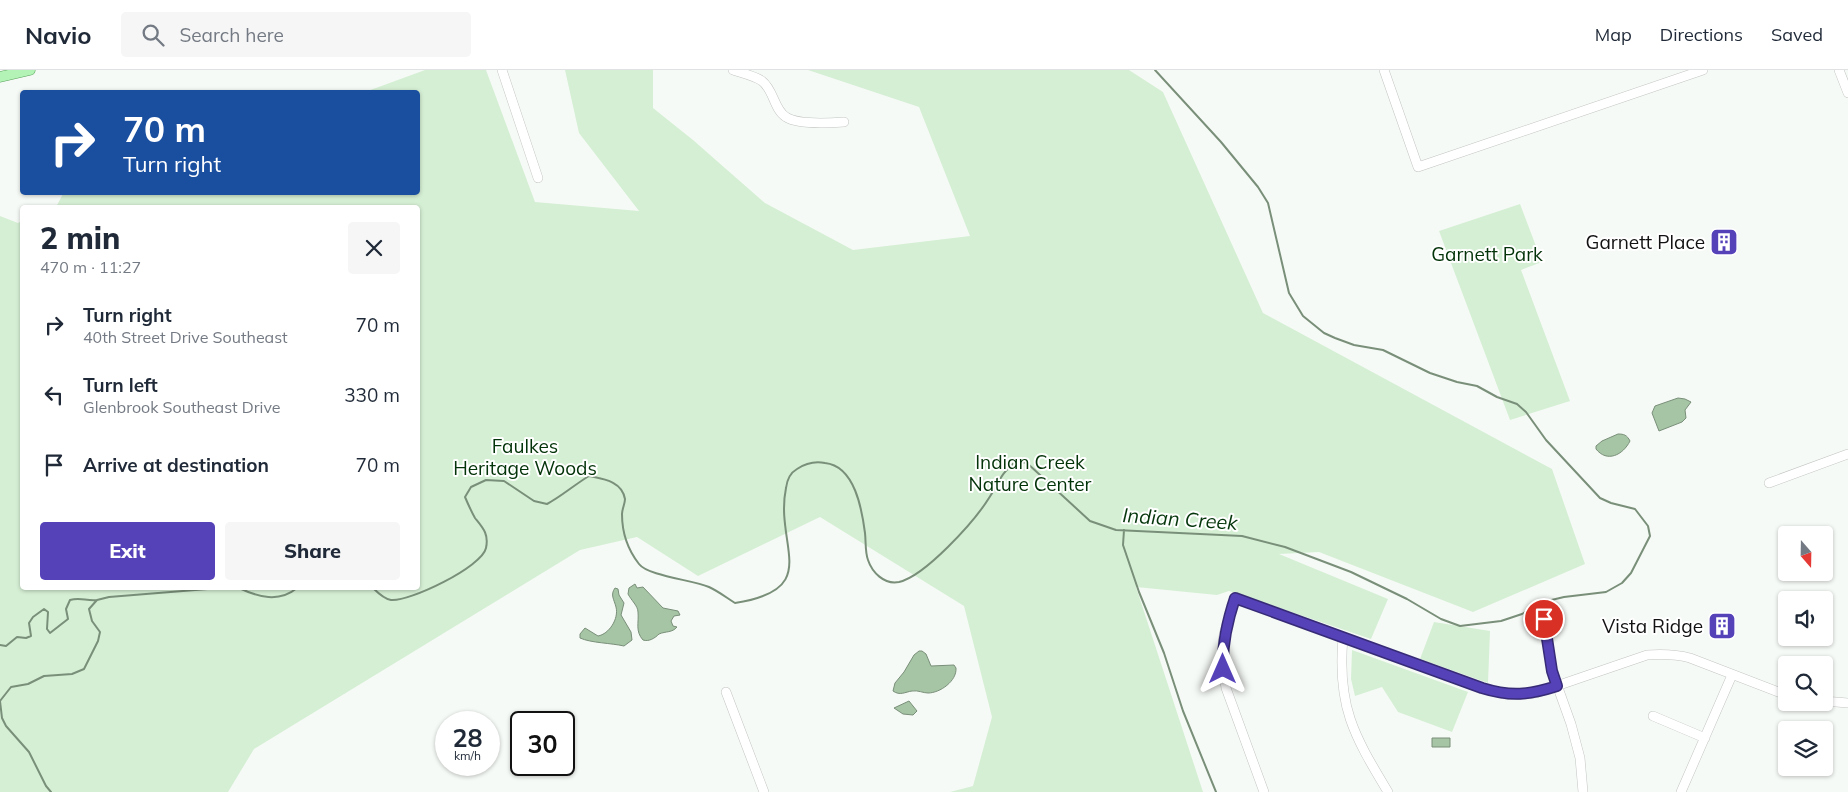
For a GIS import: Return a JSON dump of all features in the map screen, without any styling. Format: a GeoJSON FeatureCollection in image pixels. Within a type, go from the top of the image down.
{"type":"FeatureCollection","features":[{"type":"Feature","properties":{"kind":"main road"},"geometry":{"type":"LineString","coordinates":[[0,77],[30,70]]}},
{"type":"Feature","properties":{"kind":"street"},"geometry":{"type":"LineString","coordinates":[[502,70],[538,178]]}},
{"type":"Feature","properties":{"kind":"street"},"geometry":{"type":"LineString","coordinates":[[733,70],[762,81],[786,118],[811,123],[844,122]]}},
{"type":"Feature","properties":{"kind":"street"},"geometry":{"type":"LineString","coordinates":[[1384,70],[1418,167],[1703,70]]}},
{"type":"Feature","properties":{"kind":"street"},"geometry":{"type":"LineString","coordinates":[[1839,70],[1848,94]]}},
{"type":"Feature","properties":{"kind":"street"},"geometry":{"type":"LineString","coordinates":[[1769,483],[1848,454]]}},
{"type":"Feature","properties":{"kind":"street"},"geometry":{"type":"LineString","coordinates":[[1264,792],[1226,688],[1223,669],[1222,651],[1224,634],[1235,598],[1503,694],[1536,693],[1647,655],[1660,654],[1674,654],[1690,658],[1778,692]]}},
{"type":"Feature","properties":{"kind":"street"},"geometry":{"type":"LineString","coordinates":[[1544,619],[1552,671],[1580,758],[1583,792]]}},
{"type":"Feature","properties":{"kind":"street"},"geometry":{"type":"LineString","coordinates":[[1343,637],[1341,681],[1348,712],[1359,743],[1388,792]]}},
{"type":"Feature","properties":{"kind":"street"},"geometry":{"type":"LineString","coordinates":[[1681,792],[1732,675]]}},
{"type":"Feature","properties":{"kind":"street"},"geometry":{"type":"LineString","coordinates":[[726,692],[764,792]]}},
{"type":"Feature","properties":{"kind":"street"},"geometry":{"type":"LineString","coordinates":[[1833,702],[1848,703]]}},
{"type":"Feature","properties":{"kind":"street"},"geometry":{"type":"LineString","coordinates":[[1653,716],[1705,738]]}},
{"type":"Feature","properties":{"kind":"green space"},"geometry":{"type":"Polygon","coordinates":[[[425,70],[486,70],[535,202],[639,211],[579,133],[565,70],[653,70],[653,108],[765,203],[853,250],[970,236],[919,107],[808,70],[1129,70],[1163,92],[1263,313],[1552,469],[1585,564],[1473,612],[1319,552],[1279,554],[1388,599],[1371,639],[1229,591],[1217,595],[1136,587],[1203,792],[950,792],[973,786],[992,717],[964,606],[820,517],[698,576],[637,537],[580,550],[254,749],[228,792],[0,792],[0,216],[18,223],[20,222],[20,590],[420,590],[420,205],[57,205],[62,195],[420,195],[420,90],[370,90],[425,70]]]}},
{"type":"Feature","properties":{"kind":"green space","name":"Garnett Park"},"geometry":{"type":"Polygon","coordinates":[[[1520,204],[1542,262],[1521,270],[1570,401],[1510,420],[1439,231],[1520,204]]]}},
{"type":"Feature","properties":{"kind":"green space"},"geometry":{"type":"Polygon","coordinates":[[[1434,622],[1490,631],[1488,683],[1420,659],[1434,622]]]}},
{"type":"Feature","properties":{"kind":"green space"},"geometry":{"type":"Polygon","coordinates":[[[1352,650],[1468,692],[1452,732],[1398,712],[1382,687],[1355,696],[1351,679],[1352,650]]]}},
{"type":"Feature","properties":{"kind":"shaded area"},"geometry":{"type":"Polygon","coordinates":[[[1678,398],[1691,402],[1685,410],[1686,418],[1682,422],[1659,431],[1652,413],[1655,406],[1678,398]]]}},
{"type":"Feature","properties":{"kind":"shaded area"},"geometry":{"type":"Polygon","coordinates":[[[1618,434],[1625,435],[1630,441],[1619,453],[1614,456],[1605,456],[1596,449],[1596,446],[1602,441],[1618,434]]]}},
{"type":"Feature","properties":{"kind":"shaded area"},"geometry":{"type":"Polygon","coordinates":[[[635,584],[637,588],[643,587],[663,608],[678,611],[680,615],[674,616],[671,621],[673,626],[677,627],[675,629],[659,634],[650,640],[643,640],[638,630],[638,610],[628,594],[629,588],[635,584]]]}},
{"type":"Feature","properties":{"kind":"shaded area"},"geometry":{"type":"Polygon","coordinates":[[[615,588],[618,589],[624,603],[621,615],[631,632],[632,640],[624,646],[580,638],[580,634],[585,628],[598,636],[602,635],[615,621],[617,612],[613,595],[615,588]]]}},
{"type":"Feature","properties":{"kind":"shaded area"},"geometry":{"type":"Polygon","coordinates":[[[919,651],[926,654],[931,666],[954,665],[956,673],[951,682],[942,689],[933,692],[914,691],[900,693],[893,691],[895,683],[914,655],[919,651]]]}},
{"type":"Feature","properties":{"kind":"shaded area"},"geometry":{"type":"Polygon","coordinates":[[[909,701],[917,711],[913,715],[903,714],[894,708],[909,701]]]}},
{"type":"Feature","properties":{"kind":"shaded area"},"geometry":{"type":"Polygon","coordinates":[[[1432,738],[1450,738],[1450,747],[1432,747],[1432,738]]]}},
{"type":"Feature","properties":{"kind":"waterway","name":"Indian Creek"},"geometry":{"type":"LineString","coordinates":[[375,590],[383,597],[391,600],[413,595],[444,582],[482,556],[486,548],[487,539],[465,497],[471,487],[486,480],[504,481],[534,501],[547,504],[589,476],[611,482],[620,488],[623,493],[625,499],[622,514],[624,534],[632,553],[644,568],[661,575],[709,587],[735,603],[762,596],[779,587],[787,576],[789,562],[784,509],[788,480],[792,473],[800,467],[818,462],[835,466],[850,480],[862,513],[868,560],[879,577],[888,582],[899,582],[910,578],[948,547],[982,508],[1003,475],[1015,462],[1027,463],[1090,521],[1116,530],[1242,536],[1285,547],[1351,572],[1407,599],[1441,619],[1460,626],[1501,621],[1522,614],[1543,602],[1564,597],[1606,592],[1622,583],[1631,573],[1650,536],[1648,526],[1635,509],[1600,498],[1546,440],[1526,412],[1517,404],[1497,397],[1477,386],[1430,373],[1383,350],[1354,345],[1335,338],[1324,333],[1303,316],[1289,293],[1268,203],[1258,187],[1221,142],[1155,70]]}},
{"type":"Feature","properties":{"kind":"waterway"},"geometry":{"type":"LineString","coordinates":[[1124,530],[1123,545],[1139,592],[1164,653],[1183,711],[1216,792]]}},
{"type":"Feature","properties":{"kind":"waterway","name":"Indian Creek"},"geometry":{"type":"LineString","coordinates":[[51,792],[29,752],[6,726],[2,718],[0,701],[11,687],[28,684],[44,676],[72,674],[84,669],[98,641],[100,632],[92,621],[89,609],[97,600],[109,597],[195,590]]}},
{"type":"Feature","properties":{"kind":"waterway","name":"Indian Creek"},"geometry":{"type":"LineString","coordinates":[[244,590],[268,597],[283,596],[294,590]]}},
{"type":"Feature","properties":{"kind":"waterway"},"geometry":{"type":"LineString","coordinates":[[0,645],[6,646],[17,637],[26,638],[31,636],[29,623],[33,617],[44,609],[48,612],[47,629],[50,633],[68,619],[66,609],[70,600],[97,600]]}},
{"type":"Feature","properties":{"kind":"place","name":"Garnett Place"},"geometry":{"type":"Point","coordinates":[1724,242]}},
{"type":"Feature","properties":{"kind":"place","name":"Vista Ridge"},"geometry":{"type":"Point","coordinates":[1722,626]}},
{"type":"Feature","properties":{"kind":"route"},"geometry":{"type":"LineString","coordinates":[[1223,669],[1222,651],[1224,634],[1235,598],[1482,688],[1503,694],[1536,693],[1557,686],[1552,671],[1544,619]]}},
{"type":"Feature","properties":{"kind":"park label","name":"Faulkes Heritage Woods"},"geometry":{"type":"Point","coordinates":[525,457]}},
{"type":"Feature","properties":{"kind":"park label","name":"Indian Creek Nature Center"},"geometry":{"type":"Point","coordinates":[1030,473]}}]}
